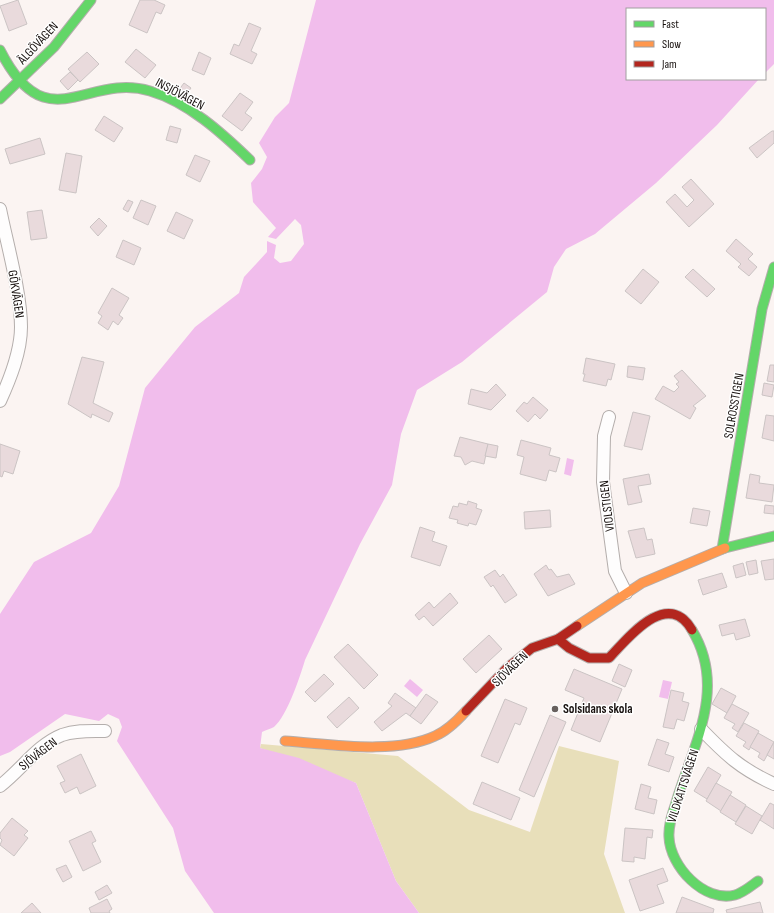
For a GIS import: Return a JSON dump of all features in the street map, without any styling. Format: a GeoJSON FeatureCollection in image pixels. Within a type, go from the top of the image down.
{"type":"FeatureCollection","features":[{"type":"Feature","properties":{"kind":"street","name":"ÄLGÖVÄGEN"},"geometry":{"type":"LineString","coordinates":[[0,99],[54,47],[91,0]]}},
{"type":"Feature","properties":{"kind":"street","name":"INSJÖVÄGEN"},"geometry":{"type":"LineString","coordinates":[[0,50],[20,81],[34,93],[54,99],[66,99],[94,92],[126,88],[153,91],[185,108],[229,140],[250,160]]}},
{"type":"Feature","properties":{"kind":"street","name":"GÖKVÄGEN"},"geometry":{"type":"LineString","coordinates":[[0,209],[20,307],[21,328],[12,372],[0,401]]}},
{"type":"Feature","properties":{"kind":"street","name":"SOLROSSTIGEN"},"geometry":{"type":"LineString","coordinates":[[722,549],[762,309],[774,267]]}},
{"type":"Feature","properties":{"kind":"street","name":"VIOLSTIGEN"},"geometry":{"type":"LineString","coordinates":[[610,417],[604,436],[603,482],[615,571],[626,593]]}},
{"type":"Feature","properties":{"kind":"street","name":"SJÖVÄGEN"},"geometry":{"type":"LineString","coordinates":[[285,741],[385,747],[418,742],[436,736],[456,722],[508,668],[532,648],[558,639],[642,583],[722,549],[774,536]]}},
{"type":"Feature","properties":{"kind":"street","name":"VILDKATTSVÄGEN"},"geometry":{"type":"LineString","coordinates":[[558,639],[569,648],[589,658],[609,658],[651,618],[668,615],[684,618],[698,636],[708,661],[708,693],[701,729],[681,784],[669,827],[671,853],[683,875],[699,886],[712,892],[725,896],[738,896],[758,881]]}},
{"type":"Feature","properties":{"kind":"street","name":"VILDKATTSVÄGEN"},"geometry":{"type":"LineString","coordinates":[[701,729],[727,756],[752,774],[774,784]]}},
{"type":"Feature","properties":{"kind":"street","name":"SJÖVÄGEN"},"geometry":{"type":"LineString","coordinates":[[0,786],[43,746],[58,738],[83,731],[105,731]]}},
{"type":"Feature","properties":{"kind":"shaded area"},"geometry":{"type":"Polygon","coordinates":[[[316,0],[774,0],[774,64],[766,72],[766,8],[626,8],[626,80],[758,80],[717,125],[656,183],[595,234],[566,249],[554,267],[547,292],[462,362],[417,390],[401,434],[392,485],[360,544],[305,660],[284,714],[274,727],[262,732],[260,748],[299,758],[356,783],[396,881],[419,913],[214,913],[185,871],[173,828],[117,741],[122,727],[119,719],[108,714],[99,721],[65,714],[10,752],[0,756],[0,614],[34,562],[91,533],[119,486],[145,388],[195,327],[239,293],[244,277],[267,252],[267,241],[276,245],[274,258],[280,263],[291,261],[304,244],[301,225],[295,219],[276,239],[268,237],[276,228],[253,202],[251,183],[262,169],[267,157],[259,143],[275,117],[289,103],[316,0]]]}},
{"type":"Feature","properties":{"kind":"shaded area"},"geometry":{"type":"Polygon","coordinates":[[[567,458],[574,460],[571,476],[564,474],[567,458]]]}},
{"type":"Feature","properties":{"kind":"shaded area"},"geometry":{"type":"Polygon","coordinates":[[[410,679],[423,690],[417,697],[404,686],[410,679]]]}},
{"type":"Feature","properties":{"kind":"shaded area"},"geometry":{"type":"Polygon","coordinates":[[[663,680],[672,682],[668,699],[659,697],[663,680]]]}},
{"type":"Feature","properties":{"kind":"shaded area"},"geometry":{"type":"Polygon","coordinates":[[[261,744],[398,756],[469,810],[530,832],[559,746],[619,761],[604,854],[625,913],[419,913],[396,881],[356,783],[260,748],[261,744]]]}},
{"type":"Feature","properties":{"kind":"building"},"geometry":{"type":"Polygon","coordinates":[[[18,0],[27,24],[9,31],[0,6],[18,0]]]}},
{"type":"Feature","properties":{"kind":"building"},"geometry":{"type":"Polygon","coordinates":[[[140,0],[154,0],[165,5],[161,14],[156,12],[147,33],[129,25],[140,0]]]}},
{"type":"Feature","properties":{"kind":"building"},"geometry":{"type":"Polygon","coordinates":[[[249,23],[261,28],[251,51],[257,54],[252,64],[230,54],[234,44],[239,46],[249,23]]]}},
{"type":"Feature","properties":{"kind":"building"},"geometry":{"type":"Polygon","coordinates":[[[136,49],[156,65],[145,78],[125,62],[136,49]]]}},
{"type":"Feature","properties":{"kind":"building"},"geometry":{"type":"Polygon","coordinates":[[[87,52],[99,64],[80,82],[68,69],[87,52]]]}},
{"type":"Feature","properties":{"kind":"building"},"geometry":{"type":"Polygon","coordinates":[[[199,52],[211,58],[204,75],[192,70],[199,52]]]}},
{"type":"Feature","properties":{"kind":"building"},"geometry":{"type":"Polygon","coordinates":[[[70,72],[78,80],[68,90],[60,81],[70,72]]]}},
{"type":"Feature","properties":{"kind":"building"},"geometry":{"type":"Polygon","coordinates":[[[184,83],[191,88],[185,96],[178,91],[184,83]]]}},
{"type":"Feature","properties":{"kind":"building"},"geometry":{"type":"Polygon","coordinates":[[[240,93],[253,102],[245,113],[252,118],[242,131],[222,116],[240,93]]]}},
{"type":"Feature","properties":{"kind":"building"},"geometry":{"type":"Polygon","coordinates":[[[104,116],[123,128],[114,142],[95,130],[104,116]]]}},
{"type":"Feature","properties":{"kind":"building"},"geometry":{"type":"Polygon","coordinates":[[[170,126],[181,129],[177,143],[166,140],[170,126]]]}},
{"type":"Feature","properties":{"kind":"building"},"geometry":{"type":"Polygon","coordinates":[[[774,131],[774,143],[757,158],[749,148],[774,131]]]}},
{"type":"Feature","properties":{"kind":"building"},"geometry":{"type":"Polygon","coordinates":[[[40,138],[45,154],[10,164],[5,149],[40,138]]]}},
{"type":"Feature","properties":{"kind":"building"},"geometry":{"type":"Polygon","coordinates":[[[66,153],[82,156],[76,193],[59,190],[66,153]]]}},
{"type":"Feature","properties":{"kind":"building"},"geometry":{"type":"Polygon","coordinates":[[[195,155],[210,161],[200,182],[186,175],[195,155]]]}},
{"type":"Feature","properties":{"kind":"building"},"geometry":{"type":"Polygon","coordinates":[[[691,179],[714,204],[689,227],[666,202],[675,194],[687,207],[694,200],[682,187],[691,179]]]}},
{"type":"Feature","properties":{"kind":"building"},"geometry":{"type":"Polygon","coordinates":[[[128,200],[133,202],[128,212],[123,209],[128,200]]]}},
{"type":"Feature","properties":{"kind":"building"},"geometry":{"type":"Polygon","coordinates":[[[141,200],[156,206],[148,225],[133,218],[141,200]]]}},
{"type":"Feature","properties":{"kind":"building"},"geometry":{"type":"Polygon","coordinates":[[[42,210],[47,238],[31,240],[27,212],[42,210]]]}},
{"type":"Feature","properties":{"kind":"building"},"geometry":{"type":"Polygon","coordinates":[[[176,212],[193,220],[184,239],[167,231],[176,212]]]}},
{"type":"Feature","properties":{"kind":"building"},"geometry":{"type":"Polygon","coordinates":[[[99,218],[107,226],[98,236],[90,227],[99,218]]]}},
{"type":"Feature","properties":{"kind":"building"},"geometry":{"type":"Polygon","coordinates":[[[736,239],[753,254],[748,259],[757,267],[749,276],[738,267],[741,264],[726,251],[736,239]]]}},
{"type":"Feature","properties":{"kind":"building"},"geometry":{"type":"Polygon","coordinates":[[[123,240],[141,248],[134,265],[116,257],[123,240]]]}},
{"type":"Feature","properties":{"kind":"building"},"geometry":{"type":"Polygon","coordinates":[[[643,269],[659,282],[641,304],[625,291],[643,269]]]}},
{"type":"Feature","properties":{"kind":"building"},"geometry":{"type":"Polygon","coordinates":[[[693,269],[715,289],[707,297],[685,277],[693,269]]]}},
{"type":"Feature","properties":{"kind":"building"},"geometry":{"type":"Polygon","coordinates":[[[112,288],[129,298],[119,315],[123,318],[118,325],[113,321],[108,330],[98,323],[102,316],[98,313],[112,288]]]}},
{"type":"Feature","properties":{"kind":"building"},"geometry":{"type":"Polygon","coordinates":[[[82,357],[104,362],[93,403],[113,413],[109,422],[92,414],[91,418],[68,404],[82,357]]]}},
{"type":"Feature","properties":{"kind":"building"},"geometry":{"type":"Polygon","coordinates":[[[586,358],[615,364],[611,380],[608,379],[606,386],[583,381],[586,358]]]}},
{"type":"Feature","properties":{"kind":"building"},"geometry":{"type":"Polygon","coordinates":[[[770,365],[774,365],[774,382],[767,381],[770,365]]]}},
{"type":"Feature","properties":{"kind":"building"},"geometry":{"type":"Polygon","coordinates":[[[628,366],[645,368],[643,380],[627,377],[628,366]]]}},
{"type":"Feature","properties":{"kind":"building"},"geometry":{"type":"Polygon","coordinates":[[[682,370],[706,396],[693,406],[696,408],[690,419],[655,399],[663,386],[674,392],[679,387],[676,384],[679,382],[674,376],[682,370]]]}},
{"type":"Feature","properties":{"kind":"building"},"geometry":{"type":"Polygon","coordinates":[[[764,383],[774,385],[772,397],[762,395],[764,383]]]}},
{"type":"Feature","properties":{"kind":"building"},"geometry":{"type":"Polygon","coordinates":[[[496,384],[506,395],[491,410],[468,404],[471,389],[487,393],[496,384]]]}},
{"type":"Feature","properties":{"kind":"building"},"geometry":{"type":"Polygon","coordinates":[[[533,397],[548,410],[540,419],[535,414],[528,422],[516,411],[524,402],[527,404],[533,397]]]}},
{"type":"Feature","properties":{"kind":"building"},"geometry":{"type":"Polygon","coordinates":[[[633,412],[650,416],[642,450],[624,446],[633,412]]]}},
{"type":"Feature","properties":{"kind":"building"},"geometry":{"type":"Polygon","coordinates":[[[766,415],[774,416],[774,441],[762,438],[766,415]]]}},
{"type":"Feature","properties":{"kind":"building"},"geometry":{"type":"Polygon","coordinates":[[[460,437],[488,444],[484,464],[472,461],[465,465],[461,457],[454,456],[460,437]]]}},
{"type":"Feature","properties":{"kind":"building"},"geometry":{"type":"Polygon","coordinates":[[[521,440],[551,448],[549,455],[560,458],[556,472],[549,470],[546,481],[520,474],[524,457],[517,455],[521,440]]]}},
{"type":"Feature","properties":{"kind":"building"},"geometry":{"type":"Polygon","coordinates":[[[0,444],[20,451],[13,474],[4,471],[2,477],[0,476],[0,444]]]}},
{"type":"Feature","properties":{"kind":"building"},"geometry":{"type":"Polygon","coordinates":[[[488,444],[498,446],[496,458],[485,456],[488,444]]]}},
{"type":"Feature","properties":{"kind":"building"},"geometry":{"type":"Polygon","coordinates":[[[649,474],[651,484],[638,486],[642,502],[628,505],[623,479],[649,474]]]}},
{"type":"Feature","properties":{"kind":"building"},"geometry":{"type":"Polygon","coordinates":[[[750,474],[760,476],[759,483],[774,485],[772,502],[746,498],[750,474]]]}},
{"type":"Feature","properties":{"kind":"building"},"geometry":{"type":"Polygon","coordinates":[[[468,501],[477,504],[476,508],[482,510],[476,525],[469,523],[468,526],[457,523],[458,520],[449,518],[453,506],[458,507],[459,503],[467,505],[468,501]]]}},
{"type":"Feature","properties":{"kind":"building"},"geometry":{"type":"Polygon","coordinates":[[[765,505],[774,506],[774,514],[764,513],[765,505]]]}},
{"type":"Feature","properties":{"kind":"building"},"geometry":{"type":"Polygon","coordinates":[[[693,508],[710,511],[707,526],[690,523],[693,508]]]}},
{"type":"Feature","properties":{"kind":"building"},"geometry":{"type":"Polygon","coordinates":[[[550,510],[551,527],[525,529],[524,512],[550,510]]]}},
{"type":"Feature","properties":{"kind":"building"},"geometry":{"type":"Polygon","coordinates":[[[420,527],[435,532],[432,541],[447,546],[440,566],[411,557],[420,527]]]}},
{"type":"Feature","properties":{"kind":"building"},"geometry":{"type":"Polygon","coordinates":[[[644,528],[647,540],[652,539],[655,554],[636,558],[628,531],[644,528]]]}},
{"type":"Feature","properties":{"kind":"building"},"geometry":{"type":"Polygon","coordinates":[[[774,559],[774,579],[765,580],[761,561],[774,559]]]}},
{"type":"Feature","properties":{"kind":"building"},"geometry":{"type":"Polygon","coordinates":[[[756,560],[758,573],[749,575],[746,562],[756,560]]]}},
{"type":"Feature","properties":{"kind":"building"},"geometry":{"type":"Polygon","coordinates":[[[743,563],[746,575],[736,578],[733,566],[743,563]]]}},
{"type":"Feature","properties":{"kind":"building"},"geometry":{"type":"Polygon","coordinates":[[[546,565],[557,577],[569,574],[575,584],[548,596],[534,574],[546,565]]]}},
{"type":"Feature","properties":{"kind":"building"},"geometry":{"type":"Polygon","coordinates":[[[495,570],[500,577],[503,574],[517,595],[505,603],[493,585],[491,587],[484,577],[495,570]]]}},
{"type":"Feature","properties":{"kind":"building"},"geometry":{"type":"Polygon","coordinates":[[[722,573],[727,587],[703,595],[698,580],[722,573]]]}},
{"type":"Feature","properties":{"kind":"building"},"geometry":{"type":"Polygon","coordinates":[[[450,593],[458,603],[433,626],[424,616],[419,620],[415,615],[429,602],[434,608],[450,593]]]}},
{"type":"Feature","properties":{"kind":"building"},"geometry":{"type":"Polygon","coordinates":[[[745,619],[750,636],[736,640],[734,633],[722,636],[719,625],[745,619]]]}},
{"type":"Feature","properties":{"kind":"building"},"geometry":{"type":"Polygon","coordinates":[[[489,635],[502,649],[476,673],[463,659],[489,635]]]}},
{"type":"Feature","properties":{"kind":"building"},"geometry":{"type":"Polygon","coordinates":[[[348,644],[378,675],[364,689],[334,657],[348,644]]]}},
{"type":"Feature","properties":{"kind":"building"},"geometry":{"type":"Polygon","coordinates":[[[619,664],[632,670],[625,687],[612,681],[619,664]]]}},
{"type":"Feature","properties":{"kind":"building"},"geometry":{"type":"Polygon","coordinates":[[[574,669],[622,689],[600,742],[571,730],[584,698],[565,690],[574,669]]]}},
{"type":"Feature","properties":{"kind":"building"},"geometry":{"type":"Polygon","coordinates":[[[324,674],[334,684],[315,702],[305,692],[324,674]]]}},
{"type":"Feature","properties":{"kind":"building"},"geometry":{"type":"Polygon","coordinates":[[[721,688],[736,696],[727,713],[712,704],[721,688]]]}},
{"type":"Feature","properties":{"kind":"building"},"geometry":{"type":"Polygon","coordinates":[[[671,690],[684,693],[682,701],[689,703],[684,721],[677,719],[674,729],[663,727],[671,690]]]}},
{"type":"Feature","properties":{"kind":"building"},"geometry":{"type":"Polygon","coordinates":[[[395,693],[416,708],[410,716],[406,713],[382,731],[374,722],[392,706],[388,703],[395,693]]]}},
{"type":"Feature","properties":{"kind":"building"},"geometry":{"type":"Polygon","coordinates":[[[426,694],[438,702],[421,724],[410,716],[426,694]]]}},
{"type":"Feature","properties":{"kind":"building"},"geometry":{"type":"Polygon","coordinates":[[[349,697],[359,708],[337,728],[327,717],[349,697]]]}},
{"type":"Feature","properties":{"kind":"building"},"geometry":{"type":"Polygon","coordinates":[[[505,699],[527,708],[520,725],[515,723],[498,763],[481,756],[505,699]]]}},
{"type":"Feature","properties":{"kind":"building"},"geometry":{"type":"Polygon","coordinates":[[[732,704],[749,713],[738,732],[732,728],[735,724],[724,718],[732,704]]]}},
{"type":"Feature","properties":{"kind":"building"},"geometry":{"type":"Polygon","coordinates":[[[550,715],[566,722],[534,797],[519,790],[550,715]]]}},
{"type":"Feature","properties":{"kind":"building"},"geometry":{"type":"Polygon","coordinates":[[[744,723],[759,731],[749,750],[743,746],[746,742],[736,736],[744,723]]]}},
{"type":"Feature","properties":{"kind":"building"},"geometry":{"type":"Polygon","coordinates":[[[758,733],[774,742],[764,761],[758,757],[760,753],[750,747],[758,733]]]}},
{"type":"Feature","properties":{"kind":"building"},"geometry":{"type":"Polygon","coordinates":[[[657,739],[669,743],[665,754],[674,757],[669,772],[648,765],[657,739]]]}},
{"type":"Feature","properties":{"kind":"building"},"geometry":{"type":"Polygon","coordinates":[[[774,742],[774,759],[767,755],[774,742]]]}},
{"type":"Feature","properties":{"kind":"building"},"geometry":{"type":"Polygon","coordinates":[[[81,754],[96,786],[80,794],[77,787],[65,793],[60,783],[65,781],[57,766],[81,754]]]}},
{"type":"Feature","properties":{"kind":"building"},"geometry":{"type":"Polygon","coordinates":[[[708,767],[721,775],[707,799],[694,791],[708,767]]]}},
{"type":"Feature","properties":{"kind":"building"},"geometry":{"type":"Polygon","coordinates":[[[482,782],[520,798],[511,820],[473,804],[482,782]]]}},
{"type":"Feature","properties":{"kind":"building"},"geometry":{"type":"Polygon","coordinates":[[[716,783],[732,792],[721,811],[706,801],[716,783]]]}},
{"type":"Feature","properties":{"kind":"building"},"geometry":{"type":"Polygon","coordinates":[[[641,784],[651,787],[648,798],[657,800],[654,814],[635,809],[641,784]]]}},
{"type":"Feature","properties":{"kind":"building"},"geometry":{"type":"Polygon","coordinates":[[[730,795],[746,805],[736,822],[720,812],[730,795]]]}},
{"type":"Feature","properties":{"kind":"building"},"geometry":{"type":"Polygon","coordinates":[[[770,803],[774,805],[774,829],[760,820],[770,803]]]}},
{"type":"Feature","properties":{"kind":"building"},"geometry":{"type":"Polygon","coordinates":[[[746,806],[762,816],[752,834],[735,824],[746,806]]]}},
{"type":"Feature","properties":{"kind":"building"},"geometry":{"type":"Polygon","coordinates":[[[12,818],[28,831],[24,835],[28,838],[14,856],[0,845],[2,840],[0,838],[0,833],[12,818]]]}},
{"type":"Feature","properties":{"kind":"building"},"geometry":{"type":"Polygon","coordinates":[[[625,828],[653,830],[652,838],[647,837],[645,859],[634,857],[634,862],[622,861],[625,828]]]}},
{"type":"Feature","properties":{"kind":"building"},"geometry":{"type":"Polygon","coordinates":[[[91,831],[96,841],[92,843],[101,862],[83,871],[69,841],[91,831]]]}},
{"type":"Feature","properties":{"kind":"building"},"geometry":{"type":"Polygon","coordinates":[[[66,865],[72,877],[63,882],[56,869],[66,865]]]}},
{"type":"Feature","properties":{"kind":"building"},"geometry":{"type":"Polygon","coordinates":[[[663,868],[668,881],[657,885],[664,903],[640,911],[629,880],[663,868]]]}},
{"type":"Feature","properties":{"kind":"building"},"geometry":{"type":"Polygon","coordinates":[[[107,885],[112,893],[99,900],[95,892],[107,885]]]}},
{"type":"Feature","properties":{"kind":"building"},"geometry":{"type":"Polygon","coordinates":[[[682,897],[714,909],[713,913],[676,913],[682,897]]]}},
{"type":"Feature","properties":{"kind":"building"},"geometry":{"type":"Polygon","coordinates":[[[107,899],[112,909],[109,911],[110,913],[91,913],[89,908],[107,899]]]}},
{"type":"Feature","properties":{"kind":"building"},"geometry":{"type":"Polygon","coordinates":[[[760,902],[763,913],[727,913],[726,910],[760,902]]]}},
{"type":"Feature","properties":{"kind":"building"},"geometry":{"type":"Polygon","coordinates":[[[32,903],[41,913],[21,913],[32,903]]]}},
{"type":"Feature","properties":{"kind":"traffic: fast"},"geometry":{"type":"LineString","coordinates":[[0,99],[54,47],[91,0]]}},
{"type":"Feature","properties":{"kind":"traffic: fast"},"geometry":{"type":"LineString","coordinates":[[0,50],[17,78],[34,93],[51,99],[69,98],[106,90],[127,88],[150,91],[164,96],[191,111],[216,129],[250,160]]}},
{"type":"Feature","properties":{"kind":"traffic: fast"},"geometry":{"type":"LineString","coordinates":[[722,549],[762,309],[774,267]]}},
{"type":"Feature","properties":{"kind":"traffic: fast"},"geometry":{"type":"LineString","coordinates":[[725,548],[774,536]]}},
{"type":"Feature","properties":{"kind":"traffic: fast"},"geometry":{"type":"LineString","coordinates":[[692,630],[702,651],[707,672],[707,692],[699,734],[670,822],[669,837],[671,848],[675,859],[691,880],[701,888],[712,893],[723,896],[735,895],[744,891],[758,881]]}},
{"type":"Feature","properties":{"kind":"traffic: slow"},"geometry":{"type":"LineString","coordinates":[[577,626],[642,583],[725,548]]}},
{"type":"Feature","properties":{"kind":"traffic: slow"},"geometry":{"type":"LineString","coordinates":[[285,741],[362,747],[401,745],[419,742],[439,734],[452,725],[466,711]]}},
{"type":"Feature","properties":{"kind":"traffic: jam"},"geometry":{"type":"LineString","coordinates":[[558,639],[569,648],[589,658],[609,658],[637,629],[660,615],[671,614],[682,618],[692,630]]}},
{"type":"Feature","properties":{"kind":"traffic: jam"},"geometry":{"type":"LineString","coordinates":[[466,711],[507,668],[532,648],[558,639],[577,626]]}},
{"type":"Feature","properties":{"kind":"place","name":"Solsidans skola"},"geometry":{"type":"Point","coordinates":[555,709]}}]}
